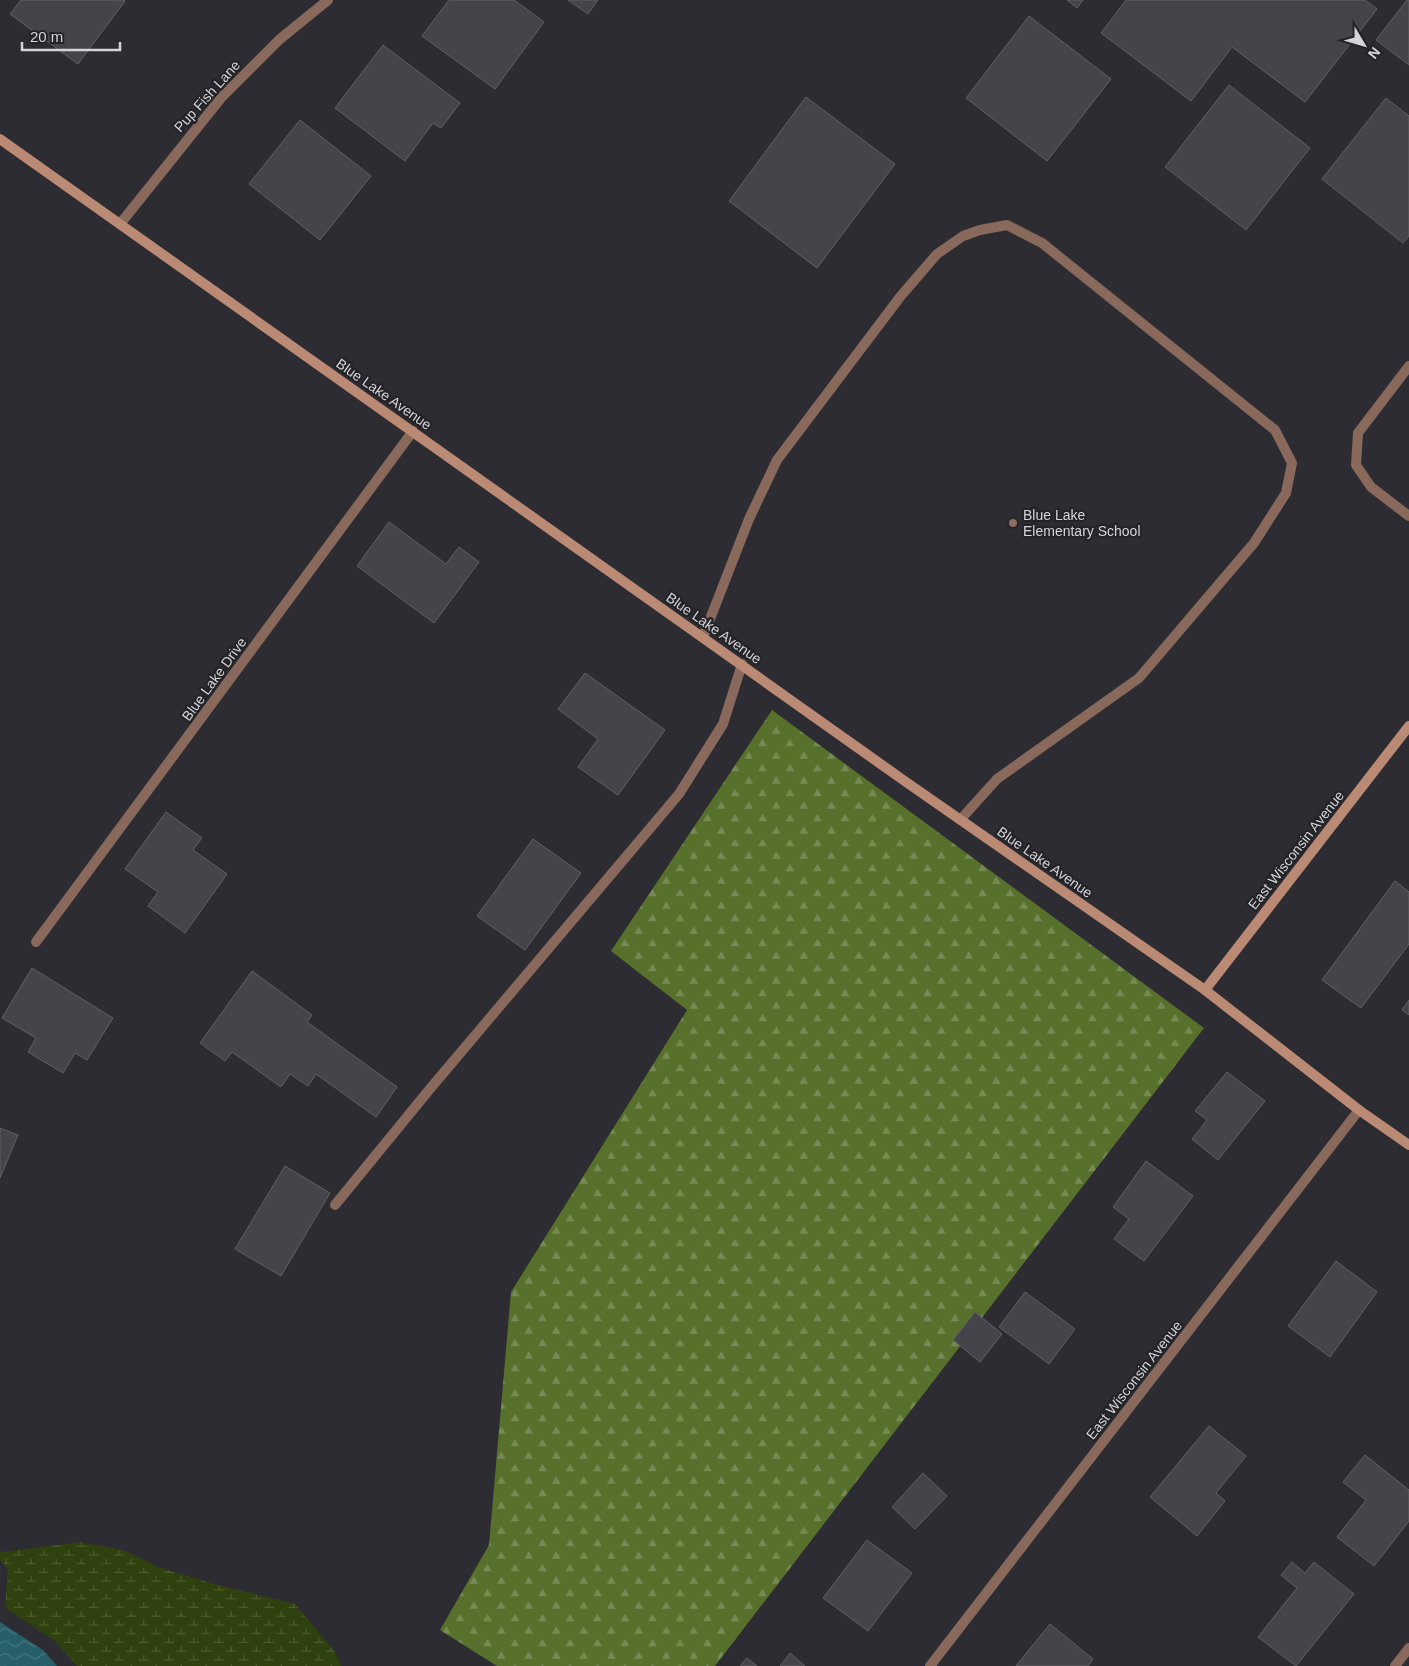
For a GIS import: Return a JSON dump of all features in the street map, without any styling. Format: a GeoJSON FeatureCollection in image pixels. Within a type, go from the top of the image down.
{"type":"FeatureCollection","features":[{"type":"Feature","properties":{"kind":"main road","name":"Blue Lake Avenue"},"geometry":{"type":"LineString","coordinates":[[0,139],[1204,990],[1359,1110],[1409,1145]]}},
{"type":"Feature","properties":{"kind":"main road","name":"East Wisconsin Avenue"},"geometry":{"type":"LineString","coordinates":[[1204,990],[1409,726]]}},
{"type":"Feature","properties":{"kind":"street","name":"Pup Fish Lane"},"geometry":{"type":"LineString","coordinates":[[120,224],[221,98],[280,39],[328,0]]}},
{"type":"Feature","properties":{"kind":"street"},"geometry":{"type":"LineString","coordinates":[[703,637],[749,519],[777,460],[900,297],[931,260],[963,236],[980,230],[998,227],[1008,226],[1042,243],[1275,430],[1292,463],[1286,493],[1254,543],[1139,678],[997,779],[961,819]]}},
{"type":"Feature","properties":{"kind":"street"},"geometry":{"type":"LineString","coordinates":[[1409,366],[1358,433],[1356,464],[1371,486],[1409,516]]}},
{"type":"Feature","properties":{"kind":"street","name":"Blue Lake Drive"},"geometry":{"type":"LineString","coordinates":[[36,942],[413,431]]}},
{"type":"Feature","properties":{"kind":"street"},"geometry":{"type":"LineString","coordinates":[[336,1205],[429,1090],[679,794],[724,724],[742,664]]}},
{"type":"Feature","properties":{"kind":"street","name":"East Wisconsin Avenue"},"geometry":{"type":"LineString","coordinates":[[930,1666],[1359,1110]]}},
{"type":"Feature","properties":{"kind":"street"},"geometry":{"type":"LineString","coordinates":[[1395,1666],[1409,1648]]}},
{"type":"Feature","properties":{"kind":"green space"},"geometry":{"type":"Polygon","coordinates":[[[772,710],[1204,1028],[715,1666],[497,1666],[440,1630],[489,1545],[511,1292],[687,1010],[611,951],[772,710]]]}},
{"type":"Feature","properties":{"kind":"green space"},"geometry":{"type":"Polygon","coordinates":[[[81,1542],[126,1551],[158,1567],[214,1584],[295,1604],[335,1652],[341,1666],[77,1666],[55,1641],[5,1608],[8,1569],[0,1560],[0,1552],[81,1542]]]}},
{"type":"Feature","properties":{"kind":"water"},"geometry":{"type":"Polygon","coordinates":[[[0,1622],[43,1650],[57,1666],[0,1666],[0,1622]]]}},
{"type":"Feature","properties":{"kind":"building"},"geometry":{"type":"Polygon","coordinates":[[[21,0],[125,1],[78,64],[10,14],[21,0]]]}},
{"type":"Feature","properties":{"kind":"building"},"geometry":{"type":"Polygon","coordinates":[[[449,0],[514,0],[544,22],[495,89],[422,36],[449,0]]]}},
{"type":"Feature","properties":{"kind":"building"},"geometry":{"type":"Polygon","coordinates":[[[568,0],[598,0],[588,14],[568,0]]]}},
{"type":"Feature","properties":{"kind":"building"},"geometry":{"type":"Polygon","coordinates":[[[1067,0],[1083,0],[1077,8],[1067,0]]]}},
{"type":"Feature","properties":{"kind":"building"},"geometry":{"type":"Polygon","coordinates":[[[1126,0],[1365,0],[1377,9],[1305,102],[1232,47],[1191,101],[1101,33],[1126,0]]]}},
{"type":"Feature","properties":{"kind":"building"},"geometry":{"type":"Polygon","coordinates":[[[1407,0],[1409,0],[1409,65],[1376,40],[1407,0]]]}},
{"type":"Feature","properties":{"kind":"building"},"geometry":{"type":"Polygon","coordinates":[[[1029,16],[1111,79],[1047,161],[966,98],[1029,16]]]}},
{"type":"Feature","properties":{"kind":"building"},"geometry":{"type":"Polygon","coordinates":[[[383,45],[460,103],[441,128],[433,123],[405,161],[335,108],[383,45]]]}},
{"type":"Feature","properties":{"kind":"building"},"geometry":{"type":"Polygon","coordinates":[[[1229,85],[1310,148],[1246,230],[1165,167],[1229,85]]]}},
{"type":"Feature","properties":{"kind":"building"},"geometry":{"type":"Polygon","coordinates":[[[806,97],[895,164],[817,268],[729,201],[806,97]]]}},
{"type":"Feature","properties":{"kind":"building"},"geometry":{"type":"Polygon","coordinates":[[[1386,98],[1409,116],[1409,236],[1403,243],[1322,179],[1386,98]]]}},
{"type":"Feature","properties":{"kind":"building"},"geometry":{"type":"Polygon","coordinates":[[[300,120],[371,176],[320,240],[249,184],[300,120]]]}},
{"type":"Feature","properties":{"kind":"building"},"geometry":{"type":"Polygon","coordinates":[[[389,522],[446,564],[459,547],[479,562],[434,623],[357,566],[389,522]]]}},
{"type":"Feature","properties":{"kind":"building"},"geometry":{"type":"Polygon","coordinates":[[[585,673],[665,730],[618,795],[578,767],[598,739],[558,709],[585,673]]]}},
{"type":"Feature","properties":{"kind":"building"},"geometry":{"type":"Polygon","coordinates":[[[166,812],[202,838],[193,850],[227,874],[185,933],[148,906],[158,892],[125,869],[166,812]]]}},
{"type":"Feature","properties":{"kind":"building"},"geometry":{"type":"Polygon","coordinates":[[[533,839],[581,873],[525,950],[477,916],[533,839]]]}},
{"type":"Feature","properties":{"kind":"building"},"geometry":{"type":"Polygon","coordinates":[[[1395,881],[1409,892],[1409,944],[1361,1008],[1322,980],[1395,881]]]}},
{"type":"Feature","properties":{"kind":"building"},"geometry":{"type":"Polygon","coordinates":[[[32,968],[113,1018],[87,1060],[75,1053],[63,1073],[28,1052],[36,1038],[2,1018],[32,968]]]}},
{"type":"Feature","properties":{"kind":"building"},"geometry":{"type":"Polygon","coordinates":[[[252,971],[312,1015],[307,1022],[397,1087],[376,1117],[316,1074],[308,1086],[290,1074],[281,1087],[232,1052],[225,1061],[200,1043],[252,971]]]}},
{"type":"Feature","properties":{"kind":"building"},"geometry":{"type":"Polygon","coordinates":[[[1409,1000],[1409,1015],[1402,1010],[1409,1000]]]}},
{"type":"Feature","properties":{"kind":"building"},"geometry":{"type":"Polygon","coordinates":[[[1227,1072],[1265,1101],[1218,1160],[1192,1139],[1207,1120],[1195,1111],[1227,1072]]]}},
{"type":"Feature","properties":{"kind":"building"},"geometry":{"type":"Polygon","coordinates":[[[0,1128],[18,1135],[0,1178],[0,1128]]]}},
{"type":"Feature","properties":{"kind":"building"},"geometry":{"type":"Polygon","coordinates":[[[1146,1161],[1193,1196],[1144,1261],[1114,1239],[1129,1219],[1113,1207],[1146,1161]]]}},
{"type":"Feature","properties":{"kind":"building"},"geometry":{"type":"Polygon","coordinates":[[[285,1166],[330,1193],[281,1276],[235,1249],[285,1166]]]}},
{"type":"Feature","properties":{"kind":"building"},"geometry":{"type":"Polygon","coordinates":[[[1336,1261],[1377,1292],[1330,1357],[1288,1326],[1336,1261]]]}},
{"type":"Feature","properties":{"kind":"building"},"geometry":{"type":"Polygon","coordinates":[[[1025,1292],[1075,1329],[1049,1364],[999,1327],[1025,1292]]]}},
{"type":"Feature","properties":{"kind":"building"},"geometry":{"type":"Polygon","coordinates":[[[975,1312],[1002,1334],[980,1362],[953,1340],[975,1312]]]}},
{"type":"Feature","properties":{"kind":"building"},"geometry":{"type":"Polygon","coordinates":[[[1209,1426],[1246,1456],[1216,1493],[1225,1501],[1197,1536],[1150,1497],[1209,1426]]]}},
{"type":"Feature","properties":{"kind":"building"},"geometry":{"type":"Polygon","coordinates":[[[1365,1455],[1409,1490],[1409,1521],[1374,1566],[1337,1537],[1366,1500],[1343,1482],[1365,1455]]]}},
{"type":"Feature","properties":{"kind":"building"},"geometry":{"type":"Polygon","coordinates":[[[923,1473],[947,1496],[915,1529],[892,1507],[923,1473]]]}},
{"type":"Feature","properties":{"kind":"building"},"geometry":{"type":"Polygon","coordinates":[[[867,1540],[912,1573],[868,1631],[823,1598],[867,1540]]]}},
{"type":"Feature","properties":{"kind":"building"},"geometry":{"type":"Polygon","coordinates":[[[1292,1562],[1305,1573],[1314,1562],[1354,1594],[1296,1666],[1258,1637],[1297,1588],[1281,1575],[1292,1562]]]}},
{"type":"Feature","properties":{"kind":"building"},"geometry":{"type":"Polygon","coordinates":[[[1050,1624],[1093,1659],[1088,1666],[1016,1666],[1050,1624]]]}},
{"type":"Feature","properties":{"kind":"building"},"geometry":{"type":"Polygon","coordinates":[[[790,1653],[805,1666],[780,1666],[790,1653]]]}},
{"type":"Feature","properties":{"kind":"building"},"geometry":{"type":"Polygon","coordinates":[[[747,1658],[757,1666],[740,1666],[747,1658]]]}},
{"type":"Feature","properties":{"kind":"place","name":"Blue Lake Elementary School"},"geometry":{"type":"Point","coordinates":[1013,523]}}]}
